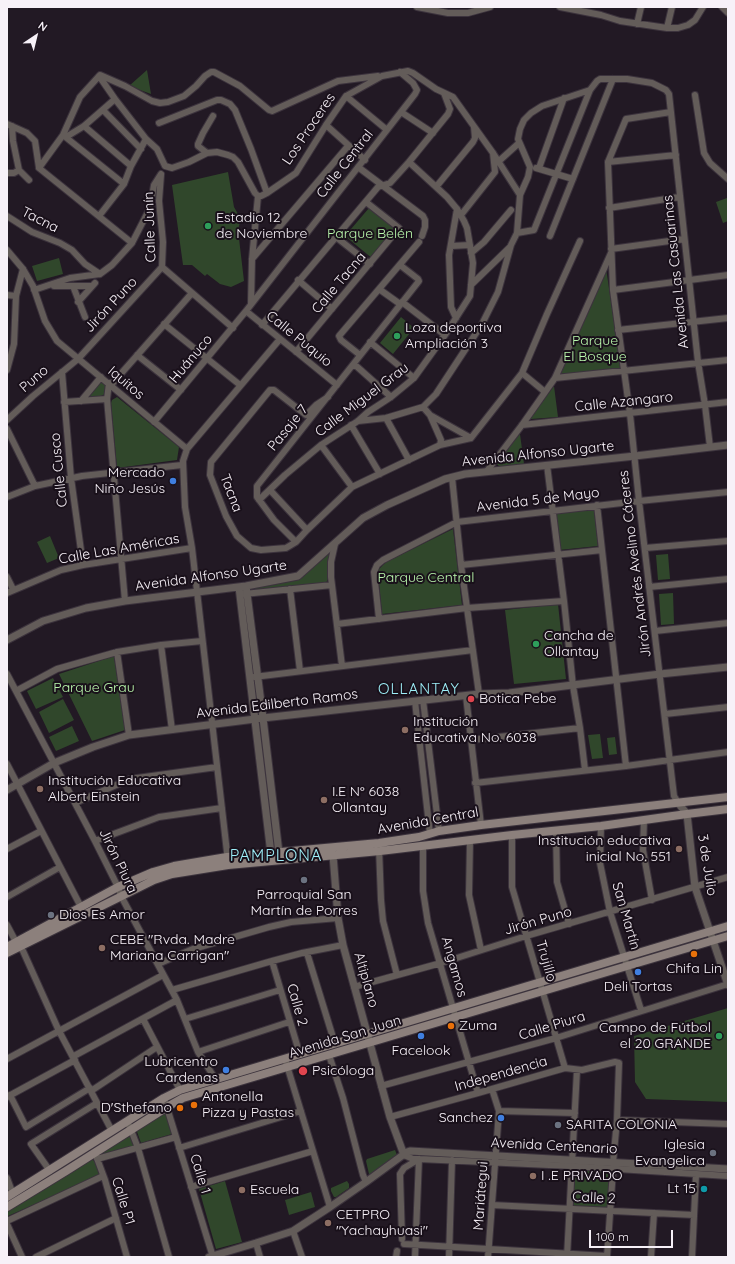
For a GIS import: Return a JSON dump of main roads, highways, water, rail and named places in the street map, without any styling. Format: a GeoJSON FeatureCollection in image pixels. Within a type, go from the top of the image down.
{"type":"FeatureCollection","features":[{"type":"Feature","properties":{"kind":"main road","name":"Avenida Central"},"geometry":{"type":"LineString","coordinates":[[7,953],[18,944],[118,887],[153,872],[174,866],[228,861],[333,855],[379,847],[439,831],[481,825],[679,804],[728,797]]}},
{"type":"Feature","properties":{"kind":"main road","name":"Avenida Central"},"geometry":{"type":"LineString","coordinates":[[7,947],[18,944],[162,877],[228,861],[275,853],[423,846],[601,826],[728,809]]}},
{"type":"Feature","properties":{"kind":"main road","name":"Avenida San Juan"},"geometry":{"type":"LineString","coordinates":[[10,1195],[164,1098],[180,1090],[728,926]]}},
{"type":"Feature","properties":{"kind":"main road","name":"Avenida San Juan"},"geometry":{"type":"LineString","coordinates":[[7,1207],[96,1156],[131,1130],[166,1107],[183,1098],[628,967],[728,936]]}},
{"type":"Feature","properties":{"kind":"place","name":"Estadio 12 de Noviembre"},"geometry":{"type":"Point","coordinates":[208,226]}},
{"type":"Feature","properties":{"kind":"place","name":"Loza deportiva Ampliación 3"},"geometry":{"type":"Point","coordinates":[397,336]}},
{"type":"Feature","properties":{"kind":"place","name":"Mercado Niño Jesús"},"geometry":{"type":"Point","coordinates":[173,481]}},
{"type":"Feature","properties":{"kind":"place","name":"Cancha de Ollantay"},"geometry":{"type":"Point","coordinates":[536,644]}},
{"type":"Feature","properties":{"kind":"place","name":"Botica Pebe"},"geometry":{"type":"Point","coordinates":[471,699]}},
{"type":"Feature","properties":{"kind":"place","name":"Institución Educativa No. 6038"},"geometry":{"type":"Point","coordinates":[405,730]}},
{"type":"Feature","properties":{"kind":"place","name":"Institución Educativa Albert Einstein"},"geometry":{"type":"Point","coordinates":[40,789]}},
{"type":"Feature","properties":{"kind":"place","name":"I.E N° 6038 Ollantay"},"geometry":{"type":"Point","coordinates":[324,800]}},
{"type":"Feature","properties":{"kind":"place","name":"Institución educativa inicial No. 551"},"geometry":{"type":"Point","coordinates":[679,849]}},
{"type":"Feature","properties":{"kind":"place","name":"Parroquial San Martín de Porres"},"geometry":{"type":"Point","coordinates":[304,880]}},
{"type":"Feature","properties":{"kind":"place","name":"Dios Es Amor"},"geometry":{"type":"Point","coordinates":[51,915]}},
{"type":"Feature","properties":{"kind":"place","name":"CEBE \"Rvda. Madre Mariana Carrigan\""},"geometry":{"type":"Point","coordinates":[102,948]}},
{"type":"Feature","properties":{"kind":"place","name":"Chifa Lin"},"geometry":{"type":"Point","coordinates":[694,954]}},
{"type":"Feature","properties":{"kind":"place","name":"Deli Tortas"},"geometry":{"type":"Point","coordinates":[638,972]}},
{"type":"Feature","properties":{"kind":"place","name":"Zuma"},"geometry":{"type":"Point","coordinates":[451,1026]}},
{"type":"Feature","properties":{"kind":"place","name":"Facelook"},"geometry":{"type":"Point","coordinates":[421,1036]}},
{"type":"Feature","properties":{"kind":"place","name":"Campo de Fútbol el 20 GRANDE"},"geometry":{"type":"Point","coordinates":[719,1036]}},
{"type":"Feature","properties":{"kind":"place","name":"Lubricentro Cardenas"},"geometry":{"type":"Point","coordinates":[226,1070]}},
{"type":"Feature","properties":{"kind":"place","name":"Psicóloga"},"geometry":{"type":"Point","coordinates":[303,1071]}},
{"type":"Feature","properties":{"kind":"place","name":"Antonella Pizza y Pastas"},"geometry":{"type":"Point","coordinates":[194,1105]}},
{"type":"Feature","properties":{"kind":"place","name":"D'Sthefano"},"geometry":{"type":"Point","coordinates":[180,1108]}},
{"type":"Feature","properties":{"kind":"place","name":"Sanchez"},"geometry":{"type":"Point","coordinates":[501,1118]}},
{"type":"Feature","properties":{"kind":"place","name":"SARITA COLONIA"},"geometry":{"type":"Point","coordinates":[558,1125]}},
{"type":"Feature","properties":{"kind":"place","name":"Iglesia Evangelica"},"geometry":{"type":"Point","coordinates":[713,1153]}},
{"type":"Feature","properties":{"kind":"place","name":"I .E PRIVADO"},"geometry":{"type":"Point","coordinates":[533,1176]}},
{"type":"Feature","properties":{"kind":"place","name":"Lt 15"},"geometry":{"type":"Point","coordinates":[704,1189]}},
{"type":"Feature","properties":{"kind":"place","name":"Escuela"},"geometry":{"type":"Point","coordinates":[242,1190]}},
{"type":"Feature","properties":{"kind":"place","name":"CETPRO \"Yachayhuasi\""},"geometry":{"type":"Point","coordinates":[328,1223]}},
{"type":"Feature","properties":{"kind":"district","name":"OLLANTAY"},"geometry":{"type":"Point","coordinates":[419,689]}},
{"type":"Feature","properties":{"kind":"district","name":"PAMPLONA"},"geometry":{"type":"Point","coordinates":[276,856]}},
{"type":"Feature","properties":{"kind":"park label","name":"Parque Belén"},"geometry":{"type":"Point","coordinates":[370,234]}},
{"type":"Feature","properties":{"kind":"park label","name":"Parque El Bosque"},"geometry":{"type":"Point","coordinates":[595,350]}},
{"type":"Feature","properties":{"kind":"park label","name":"Parque Central"},"geometry":{"type":"Point","coordinates":[426,578]}},
{"type":"Feature","properties":{"kind":"park label","name":"Parque Grau"},"geometry":{"type":"Point","coordinates":[94,688]}}]}
